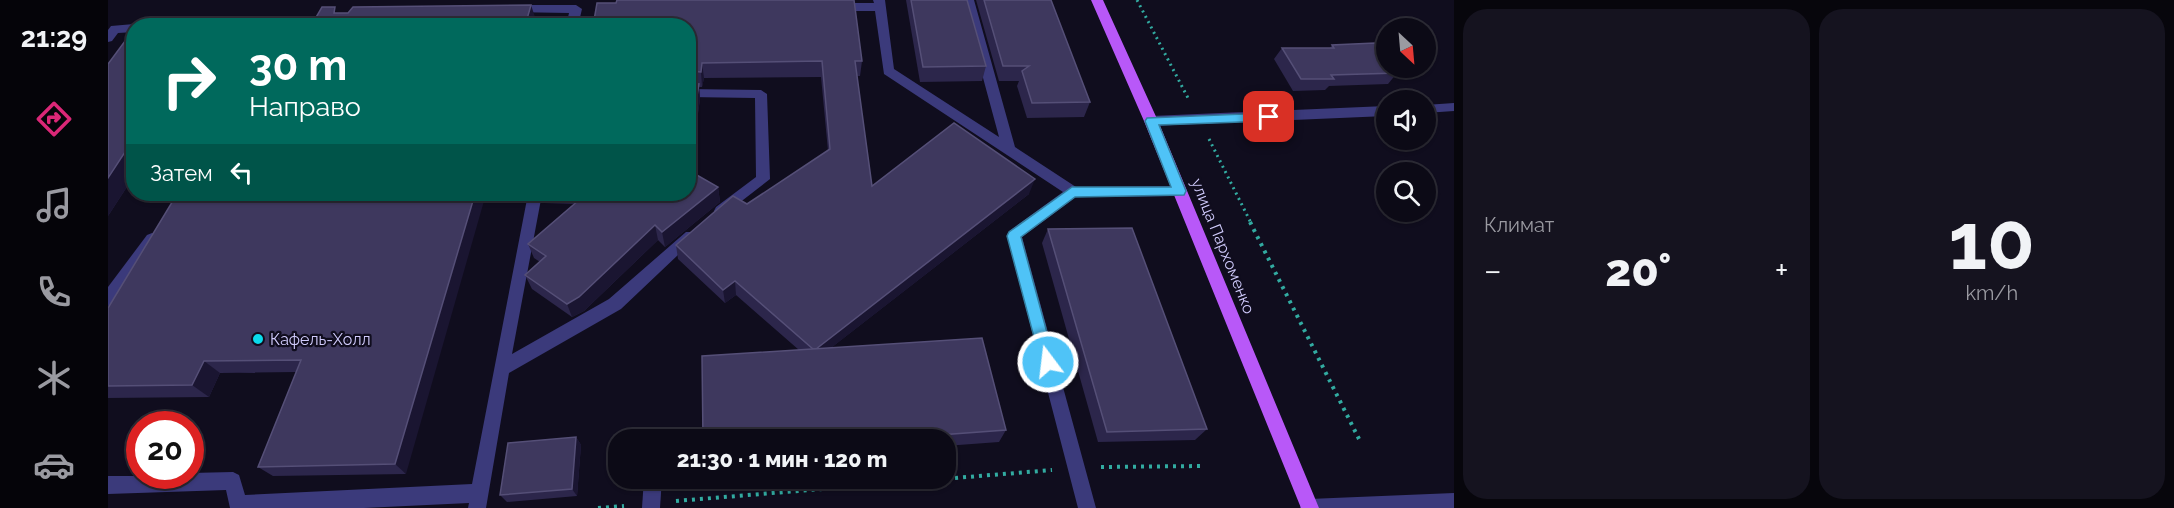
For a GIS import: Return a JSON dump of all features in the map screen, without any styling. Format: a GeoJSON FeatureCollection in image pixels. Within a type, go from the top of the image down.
{"type":"FeatureCollection","features":[{"type":"Feature","properties":{"kind":"main road","name":"улица Пархоменко"},"geometry":{"type":"LineString","coordinates":[[1097,0],[1151,121],[1310,508]]}},
{"type":"Feature","properties":{"kind":"street"},"geometry":{"type":"LineString","coordinates":[[968,0],[1009,150]]}},
{"type":"Feature","properties":{"kind":"street"},"geometry":{"type":"LineString","coordinates":[[824,8],[879,3],[888,71],[1072,192],[1180,191]]}},
{"type":"Feature","properties":{"kind":"street"},"geometry":{"type":"LineString","coordinates":[[497,9],[576,9],[574,18]]}},
{"type":"Feature","properties":{"kind":"street"},"geometry":{"type":"LineString","coordinates":[[108,38],[115,29],[126,28]]}},
{"type":"Feature","properties":{"kind":"street"},"geometry":{"type":"LineString","coordinates":[[501,369],[615,304],[705,223],[763,179],[762,94],[696,93]]}},
{"type":"Feature","properties":{"kind":"street"},"geometry":{"type":"LineString","coordinates":[[1436,108],[1454,107]]}},
{"type":"Feature","properties":{"kind":"street"},"geometry":{"type":"LineString","coordinates":[[1151,121],[1376,111]]}},
{"type":"Feature","properties":{"kind":"street"},"geometry":{"type":"LineString","coordinates":[[1072,192],[1014,236],[1087,508]]}},
{"type":"Feature","properties":{"kind":"street"},"geometry":{"type":"LineString","coordinates":[[108,485],[233,481],[238,505],[478,500],[534,201]]}},
{"type":"Feature","properties":{"kind":"street"},"geometry":{"type":"LineString","coordinates":[[108,299],[159,228]]}},
{"type":"Feature","properties":{"kind":"street"},"geometry":{"type":"LineString","coordinates":[[651,506],[652,489]]}},
{"type":"Feature","properties":{"kind":"street"},"geometry":{"type":"LineString","coordinates":[[1310,508],[1454,502]]}},
{"type":"Feature","properties":{"kind":"path"},"geometry":{"type":"LineString","coordinates":[[1137,0],[1200,120],[1359,439]]}},
{"type":"Feature","properties":{"kind":"path"},"geometry":{"type":"LineString","coordinates":[[598,508],[651,506],[1076,468],[1202,466]]}},
{"type":"Feature","properties":{"kind":"building"},"geometry":{"type":"Polygon","coordinates":[[[617,0],[854,0],[862,61],[855,61],[872,186],[954,123],[1035,179],[816,349],[813,349],[735,281],[723,290],[676,245],[733,196],[747,204],[830,149],[822,61],[702,63],[701,72],[696,72],[696,18],[594,18],[597,3],[616,3],[617,0]]]}},
{"type":"Feature","properties":{"kind":"building"},"geometry":{"type":"Polygon","coordinates":[[[911,0],[967,0],[986,66],[923,67],[911,0]]]}},
{"type":"Feature","properties":{"kind":"building"},"geometry":{"type":"Polygon","coordinates":[[[984,0],[1051,0],[1090,102],[1032,103],[1022,71],[1029,66],[1003,66],[984,0]]]}},
{"type":"Feature","properties":{"kind":"building"},"geometry":{"type":"Polygon","coordinates":[[[531,5],[527,18],[316,18],[322,7],[335,7],[334,13],[348,13],[353,7],[531,5]]]}},
{"type":"Feature","properties":{"kind":"building"},"geometry":{"type":"Polygon","coordinates":[[[126,40],[126,152],[108,178],[108,64],[126,40]]]}},
{"type":"Feature","properties":{"kind":"building"},"geometry":{"type":"Polygon","coordinates":[[[1375,43],[1376,74],[1331,75],[1334,79],[1301,79],[1282,48],[1334,48],[1332,45],[1375,43]]]}},
{"type":"Feature","properties":{"kind":"building"},"geometry":{"type":"Polygon","coordinates":[[[696,84],[699,84],[696,102],[696,84]]]}},
{"type":"Feature","properties":{"kind":"building"},"geometry":{"type":"Polygon","coordinates":[[[696,175],[718,187],[662,232],[655,225],[579,297],[567,304],[525,275],[546,256],[528,244],[578,201],[696,201],[696,175]]]}},
{"type":"Feature","properties":{"kind":"building"},"geometry":{"type":"Polygon","coordinates":[[[173,201],[473,201],[395,464],[258,467],[301,360],[204,361],[192,385],[108,386],[108,308],[173,201]]]}},
{"type":"Feature","properties":{"kind":"building"},"geometry":{"type":"Polygon","coordinates":[[[1132,228],[1207,429],[1107,432],[1048,229],[1132,228]]]}},
{"type":"Feature","properties":{"kind":"building"},"geometry":{"type":"Polygon","coordinates":[[[982,338],[1006,430],[956,434],[956,429],[703,429],[702,356],[982,338]]]}},
{"type":"Feature","properties":{"kind":"building"},"geometry":{"type":"Polygon","coordinates":[[[576,437],[572,489],[500,495],[508,443],[576,437]]]}},
{"type":"Feature","properties":{"kind":"place","name":"Кафель-Холл"},"geometry":{"type":"Point","coordinates":[258,339]}},
{"type":"Feature","properties":{"kind":"route"},"geometry":{"type":"LineString","coordinates":[[1048,362],[1014,236],[1072,192],[1180,191],[1151,121],[1269,117]]}}]}
